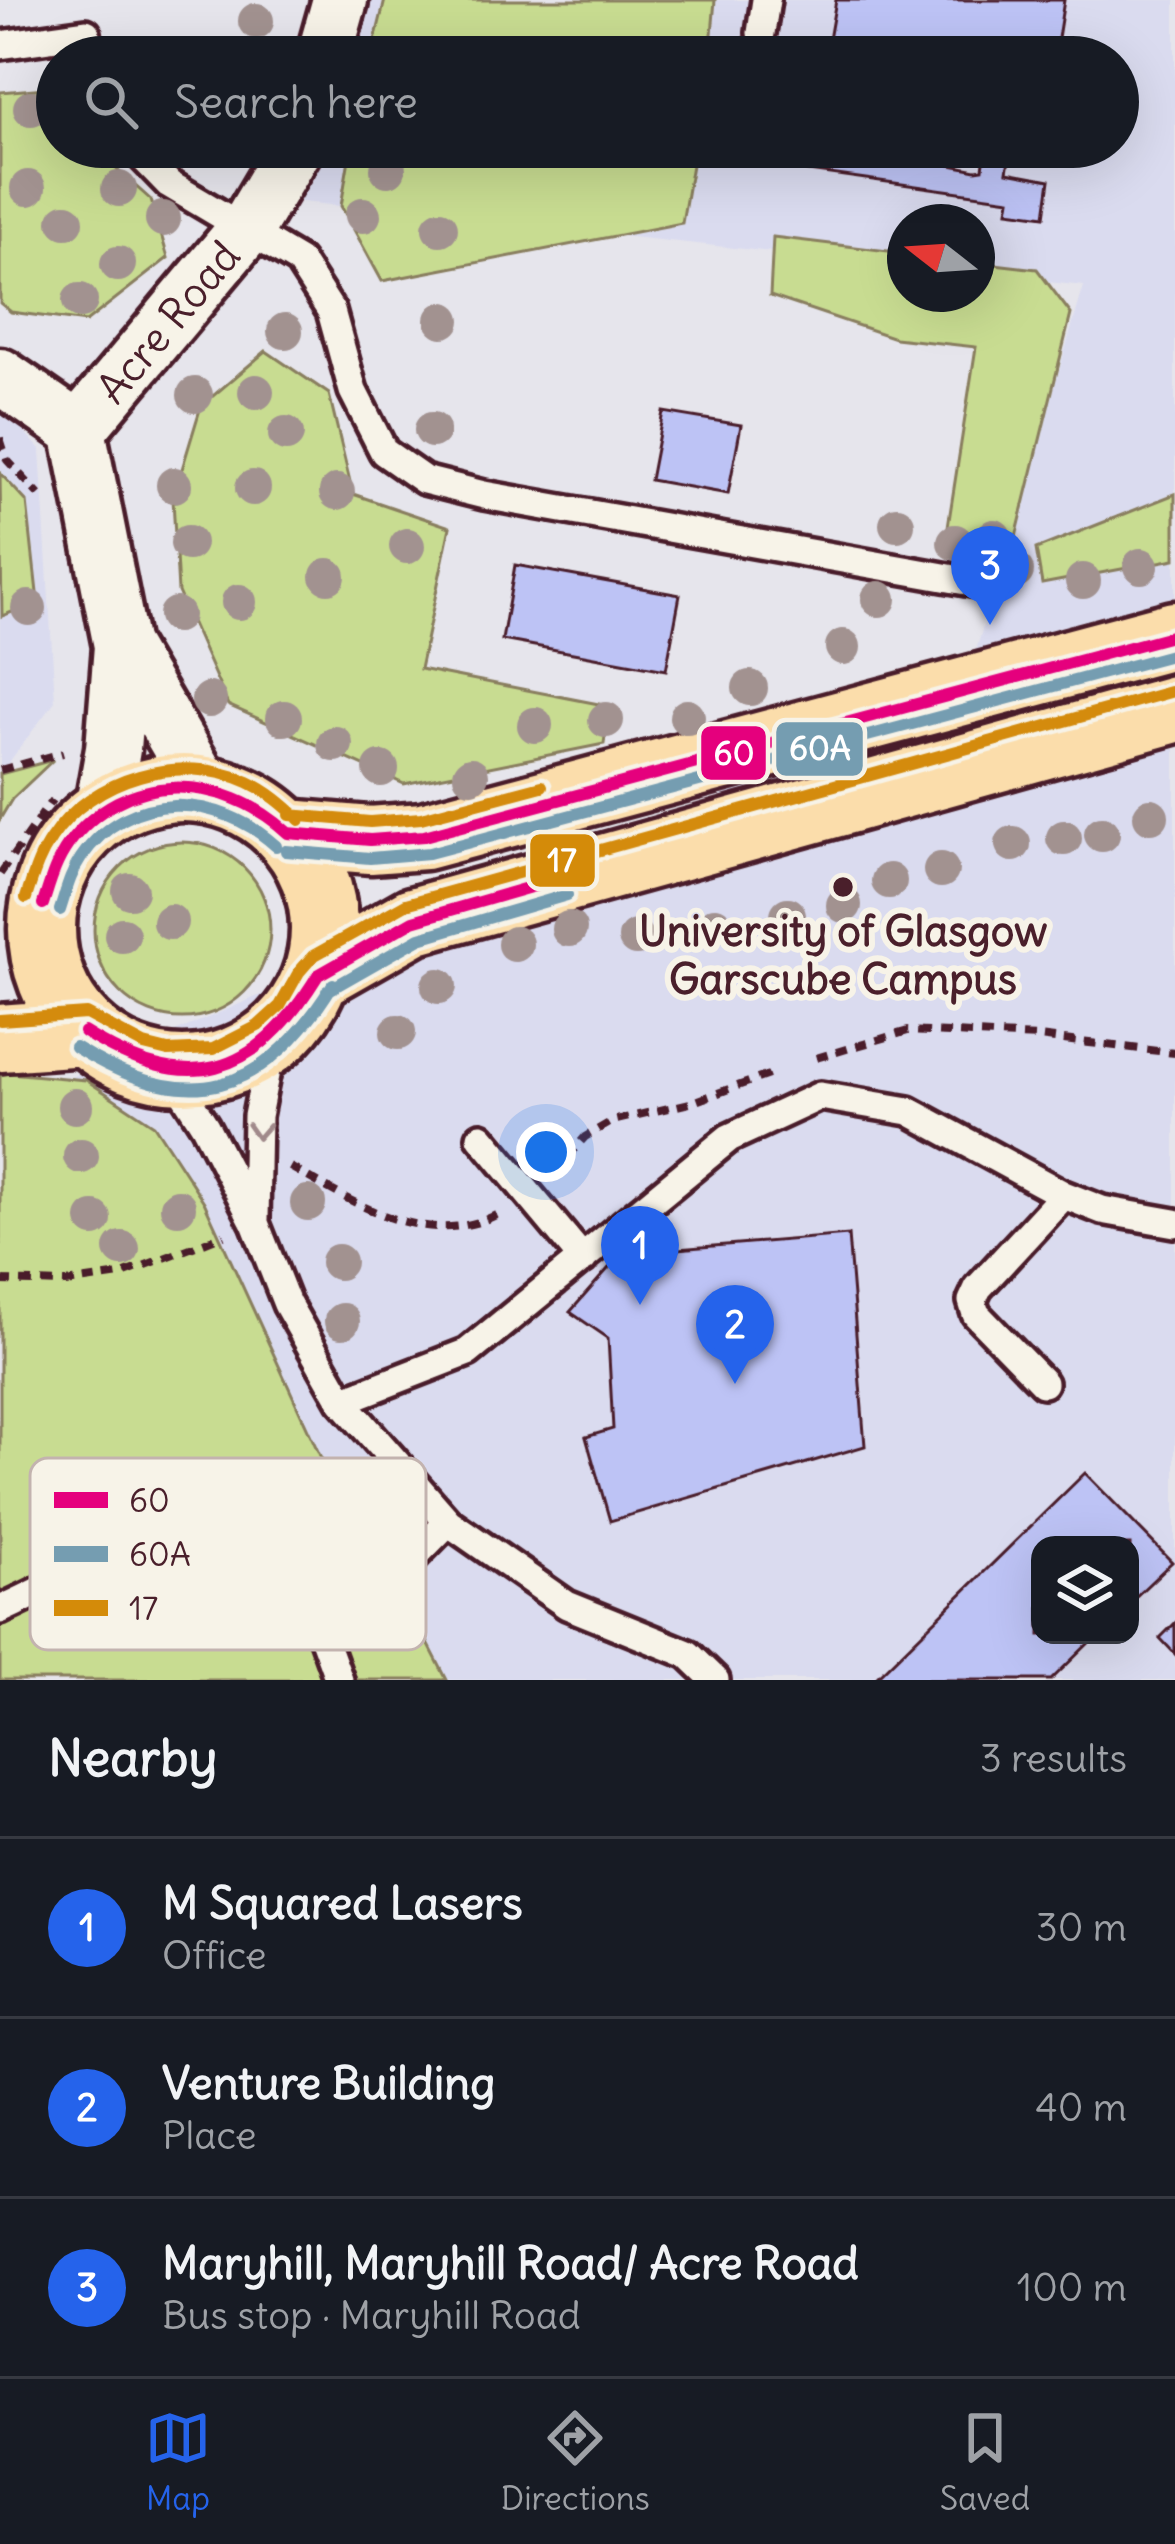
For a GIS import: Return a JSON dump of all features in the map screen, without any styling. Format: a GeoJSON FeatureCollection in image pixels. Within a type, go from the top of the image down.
{"type":"FeatureCollection","features":[{"type":"Feature","properties":{"kind":"main road"},"geometry":{"type":"LineString","coordinates":[[288,833],[370,840],[424,836],[1175,634]]}},
{"type":"Feature","properties":{"kind":"main road"},"geometry":{"type":"LineString","coordinates":[[318,975],[413,921],[1175,710]]}},
{"type":"Feature","properties":{"kind":"main road"},"geometry":{"type":"LineString","coordinates":[[169,787],[205,788],[250,804],[288,833],[315,875],[325,925],[318,975],[300,1010],[272,1040],[241,1059],[207,1070],[170,1071],[139,1065],[84,1032],[57,995],[43,951],[14,904],[54,868],[74,837],[82,799],[169,787]]}},
{"type":"Feature","properties":{"kind":"main road"},"geometry":{"type":"LineString","coordinates":[[0,1038],[84,1032]]}},
{"type":"Feature","properties":{"kind":"street"},"geometry":{"type":"LineString","coordinates":[[330,36],[340,0]]}},
{"type":"Feature","properties":{"kind":"street","name":"Acre Road"},"geometry":{"type":"LineString","coordinates":[[82,799],[113,749],[121,646],[78,430],[248,228],[283,168]]}},
{"type":"Feature","properties":{"kind":"street"},"geometry":{"type":"LineString","coordinates":[[0,376],[78,430]]}},
{"type":"Feature","properties":{"kind":"street","name":"Acre Road"},"geometry":{"type":"LineString","coordinates":[[121,646],[205,788]]}},
{"type":"Feature","properties":{"kind":"lane"},"geometry":{"type":"LineString","coordinates":[[761,33],[766,0]]}},
{"type":"Feature","properties":{"kind":"lane"},"geometry":{"type":"LineString","coordinates":[[0,45],[36,40]]}},
{"type":"Feature","properties":{"kind":"lane"},"geometry":{"type":"LineString","coordinates":[[153,168],[169,184],[299,261],[331,310],[353,392],[384,452],[424,480],[484,495],[983,584]]}},
{"type":"Feature","properties":{"kind":"lane"},"geometry":{"type":"LineString","coordinates":[[255,1223],[257,1116],[272,1040]]}},
{"type":"Feature","properties":{"kind":"lane"},"geometry":{"type":"LineString","coordinates":[[170,1071],[205,1126],[255,1223],[287,1304],[342,1402],[391,1458]]}},
{"type":"Feature","properties":{"kind":"lane"},"geometry":{"type":"LineString","coordinates":[[342,1402],[468,1352],[729,1138],[820,1096],[909,1112],[1064,1195],[1102,1210],[1175,1223]]}},
{"type":"Feature","properties":{"kind":"lane"},"geometry":{"type":"LineString","coordinates":[[481,1137],[583,1259]]}},
{"type":"Feature","properties":{"kind":"lane"},"geometry":{"type":"LineString","coordinates":[[1043,1383],[976,1314],[971,1301],[1064,1195]]}},
{"type":"Feature","properties":{"kind":"lane"},"geometry":{"type":"LineString","coordinates":[[426,1497],[448,1522],[567,1606],[688,1654],[716,1680]]}},
{"type":"Feature","properties":{"kind":"lane"},"geometry":{"type":"LineString","coordinates":[[426,1544],[448,1522]]}},
{"type":"Feature","properties":{"kind":"lane"},"geometry":{"type":"LineString","coordinates":[[0,1610],[30,1597]]}},
{"type":"Feature","properties":{"kind":"lane"},"geometry":{"type":"LineString","coordinates":[[328,1650],[339,1680]]}},
{"type":"Feature","properties":{"kind":"path"},"geometry":{"type":"LineString","coordinates":[[0,438],[7,460],[44,500]]}},
{"type":"Feature","properties":{"kind":"path"},"geometry":{"type":"LineString","coordinates":[[0,770],[78,749]]}},
{"type":"Feature","properties":{"kind":"path"},"geometry":{"type":"LineString","coordinates":[[14,904],[82,799]]}},
{"type":"Feature","properties":{"kind":"path"},"geometry":{"type":"LineString","coordinates":[[0,1281],[66,1283],[120,1275],[255,1223]]}},
{"type":"Feature","properties":{"kind":"shaded area","name":"University of Glasgow Garscube Campus"},"geometry":{"type":"Polygon","coordinates":[[[340,0],[1175,0],[1175,1680],[0,1680],[0,1097],[57,1083],[964,691],[1084,286],[995,276],[995,204],[887,204],[887,264],[265,198],[283,168],[1139,168],[1139,36],[330,36],[340,0]]]}},
{"type":"Feature","properties":{"kind":"shaded area"},"geometry":{"type":"Polygon","coordinates":[[[0,405],[40,449],[55,701],[0,774],[0,405]]]}},
{"type":"Feature","properties":{"kind":"green space"},"geometry":{"type":"Polygon","coordinates":[[[385,0],[715,0],[712,36],[376,36],[385,0]]]}},
{"type":"Feature","properties":{"kind":"green space"},"geometry":{"type":"Polygon","coordinates":[[[36,89],[36,168],[115,168],[151,200],[168,258],[86,322],[11,312],[0,303],[0,92],[36,89]]]}},
{"type":"Feature","properties":{"kind":"green space"},"geometry":{"type":"Polygon","coordinates":[[[347,168],[691,168],[682,223],[382,281],[341,206],[347,168]]]}},
{"type":"Feature","properties":{"kind":"green space"},"geometry":{"type":"Polygon","coordinates":[[[773,237],[887,251],[887,312],[995,312],[995,264],[1037,269],[1071,314],[1015,541],[972,557],[947,533],[976,347],[895,338],[770,296],[773,237]]]}},
{"type":"Feature","properties":{"kind":"green space"},"geometry":{"type":"Polygon","coordinates":[[[266,351],[329,394],[353,494],[450,527],[420,669],[609,706],[604,744],[404,784],[228,705],[178,592],[173,499],[201,406],[266,351]]]}},
{"type":"Feature","properties":{"kind":"green space"},"geometry":{"type":"Polygon","coordinates":[[[0,473],[27,502],[38,602],[2,616],[0,473]]]}},
{"type":"Feature","properties":{"kind":"green space"},"geometry":{"type":"Polygon","coordinates":[[[1175,494],[1175,559],[1042,584],[1036,549],[1175,494]]]}},
{"type":"Feature","properties":{"kind":"green space"},"geometry":{"type":"Polygon","coordinates":[[[53,760],[12,799],[0,819],[0,774],[53,760]]]}},
{"type":"Feature","properties":{"kind":"green space"},"geometry":{"type":"Polygon","coordinates":[[[182,842],[216,849],[244,868],[263,896],[270,930],[263,964],[244,992],[216,1011],[182,1018],[148,1011],[120,992],[101,964],[94,930],[101,896],[120,868],[148,849],[182,842]]]}},
{"type":"Feature","properties":{"kind":"green space"},"geometry":{"type":"Polygon","coordinates":[[[0,1075],[86,1080],[154,1125],[204,1202],[321,1458],[30,1458],[30,1650],[426,1650],[426,1639],[447,1680],[0,1680],[0,1075]]]}},
{"type":"Feature","properties":{"kind":"building"},"geometry":{"type":"Polygon","coordinates":[[[836,0],[1064,0],[1058,36],[830,36],[836,0]]]}},
{"type":"Feature","properties":{"kind":"building"},"geometry":{"type":"Polygon","coordinates":[[[787,168],[1008,168],[1007,172],[1050,180],[1045,216],[1008,211],[1010,199],[787,168]]]}},
{"type":"Feature","properties":{"kind":"building"},"geometry":{"type":"Polygon","coordinates":[[[663,412],[741,425],[728,494],[650,480],[663,412]]]}},
{"type":"Feature","properties":{"kind":"building"},"geometry":{"type":"Polygon","coordinates":[[[515,565],[680,595],[666,670],[502,640],[515,565]]]}},
{"type":"Feature","properties":{"kind":"building"},"geometry":{"type":"Polygon","coordinates":[[[848,1235],[865,1446],[610,1521],[586,1437],[613,1429],[608,1338],[570,1312],[630,1244],[641,1252],[848,1235]]]}},
{"type":"Feature","properties":{"kind":"building"},"geometry":{"type":"Polygon","coordinates":[[[1085,1473],[1172,1562],[1139,1593],[1139,1536],[1031,1536],[1031,1644],[1088,1644],[1051,1680],[874,1680],[1085,1473]]]}},
{"type":"Feature","properties":{"kind":"building"},"geometry":{"type":"Polygon","coordinates":[[[1175,1623],[1175,1654],[1160,1638],[1175,1623]]]}},
{"type":"Feature","properties":{"kind":"transit line","name":"60"},"geometry":{"type":"LineString","coordinates":[[288,833],[370,840],[424,836],[1175,635]]}},
{"type":"Feature","properties":{"kind":"transit line","name":"60A"},"geometry":{"type":"LineString","coordinates":[[286,851],[370,858],[429,853],[1175,654]]}},
{"type":"Feature","properties":{"kind":"transit line","name":"17"},"geometry":{"type":"LineString","coordinates":[[0,1020],[86,1014],[144,1045],[168,1051],[213,1049],[258,1026],[280,1006],[313,956],[406,904],[1170,692]]}},
{"type":"Feature","properties":{"kind":"transit line","name":"17"},"geometry":{"type":"LineString","coordinates":[[26,898],[43,853],[68,818],[89,800],[139,776],[167,771],[222,773],[262,790],[300,820]]}},
{"type":"Feature","properties":{"kind":"transit line","name":"17"},"geometry":{"type":"LineString","coordinates":[[290,815],[370,822],[421,818],[542,786]]}},
{"type":"Feature","properties":{"kind":"transit line","name":"60"},"geometry":{"type":"LineString","coordinates":[[43,904],[68,845],[91,820],[117,802],[146,792],[205,790],[262,813],[288,833]]}},
{"type":"Feature","properties":{"kind":"transit line","name":"60A"},"geometry":{"type":"LineString","coordinates":[[60,910],[77,864],[101,835],[148,809],[201,808],[253,828],[276,846]]}},
{"type":"Feature","properties":{"kind":"transit line","name":"60"},"geometry":{"type":"LineString","coordinates":[[318,975],[413,921],[562,878]]}},
{"type":"Feature","properties":{"kind":"transit line","name":"60A"},"geometry":{"type":"LineString","coordinates":[[327,991],[420,938],[567,895]]}},
{"type":"Feature","properties":{"kind":"transit line","name":"60"},"geometry":{"type":"LineString","coordinates":[[84,1032],[155,1065],[187,1070],[216,1067],[243,1056],[269,1037],[318,975]]}},
{"type":"Feature","properties":{"kind":"transit line","name":"60A"},"geometry":{"type":"LineString","coordinates":[[75,1047],[153,1083],[188,1088],[220,1084],[251,1072],[279,1051],[307,1022],[333,984]]}},
{"type":"Feature","properties":{"kind":"place","name":"Maryhill, Maryhill Road/ Acre Road"},"geometry":{"type":"Point","coordinates":[990,625]}},
{"type":"Feature","properties":{"kind":"place","name":"University of Glasgow Garscube Campus"},"geometry":{"type":"Point","coordinates":[843,887]}},
{"type":"Feature","properties":{"kind":"place","name":"M Squared Lasers"},"geometry":{"type":"Point","coordinates":[640,1305]}},
{"type":"Feature","properties":{"kind":"place","name":"Venture Building"},"geometry":{"type":"Point","coordinates":[735,1384]}}]}
